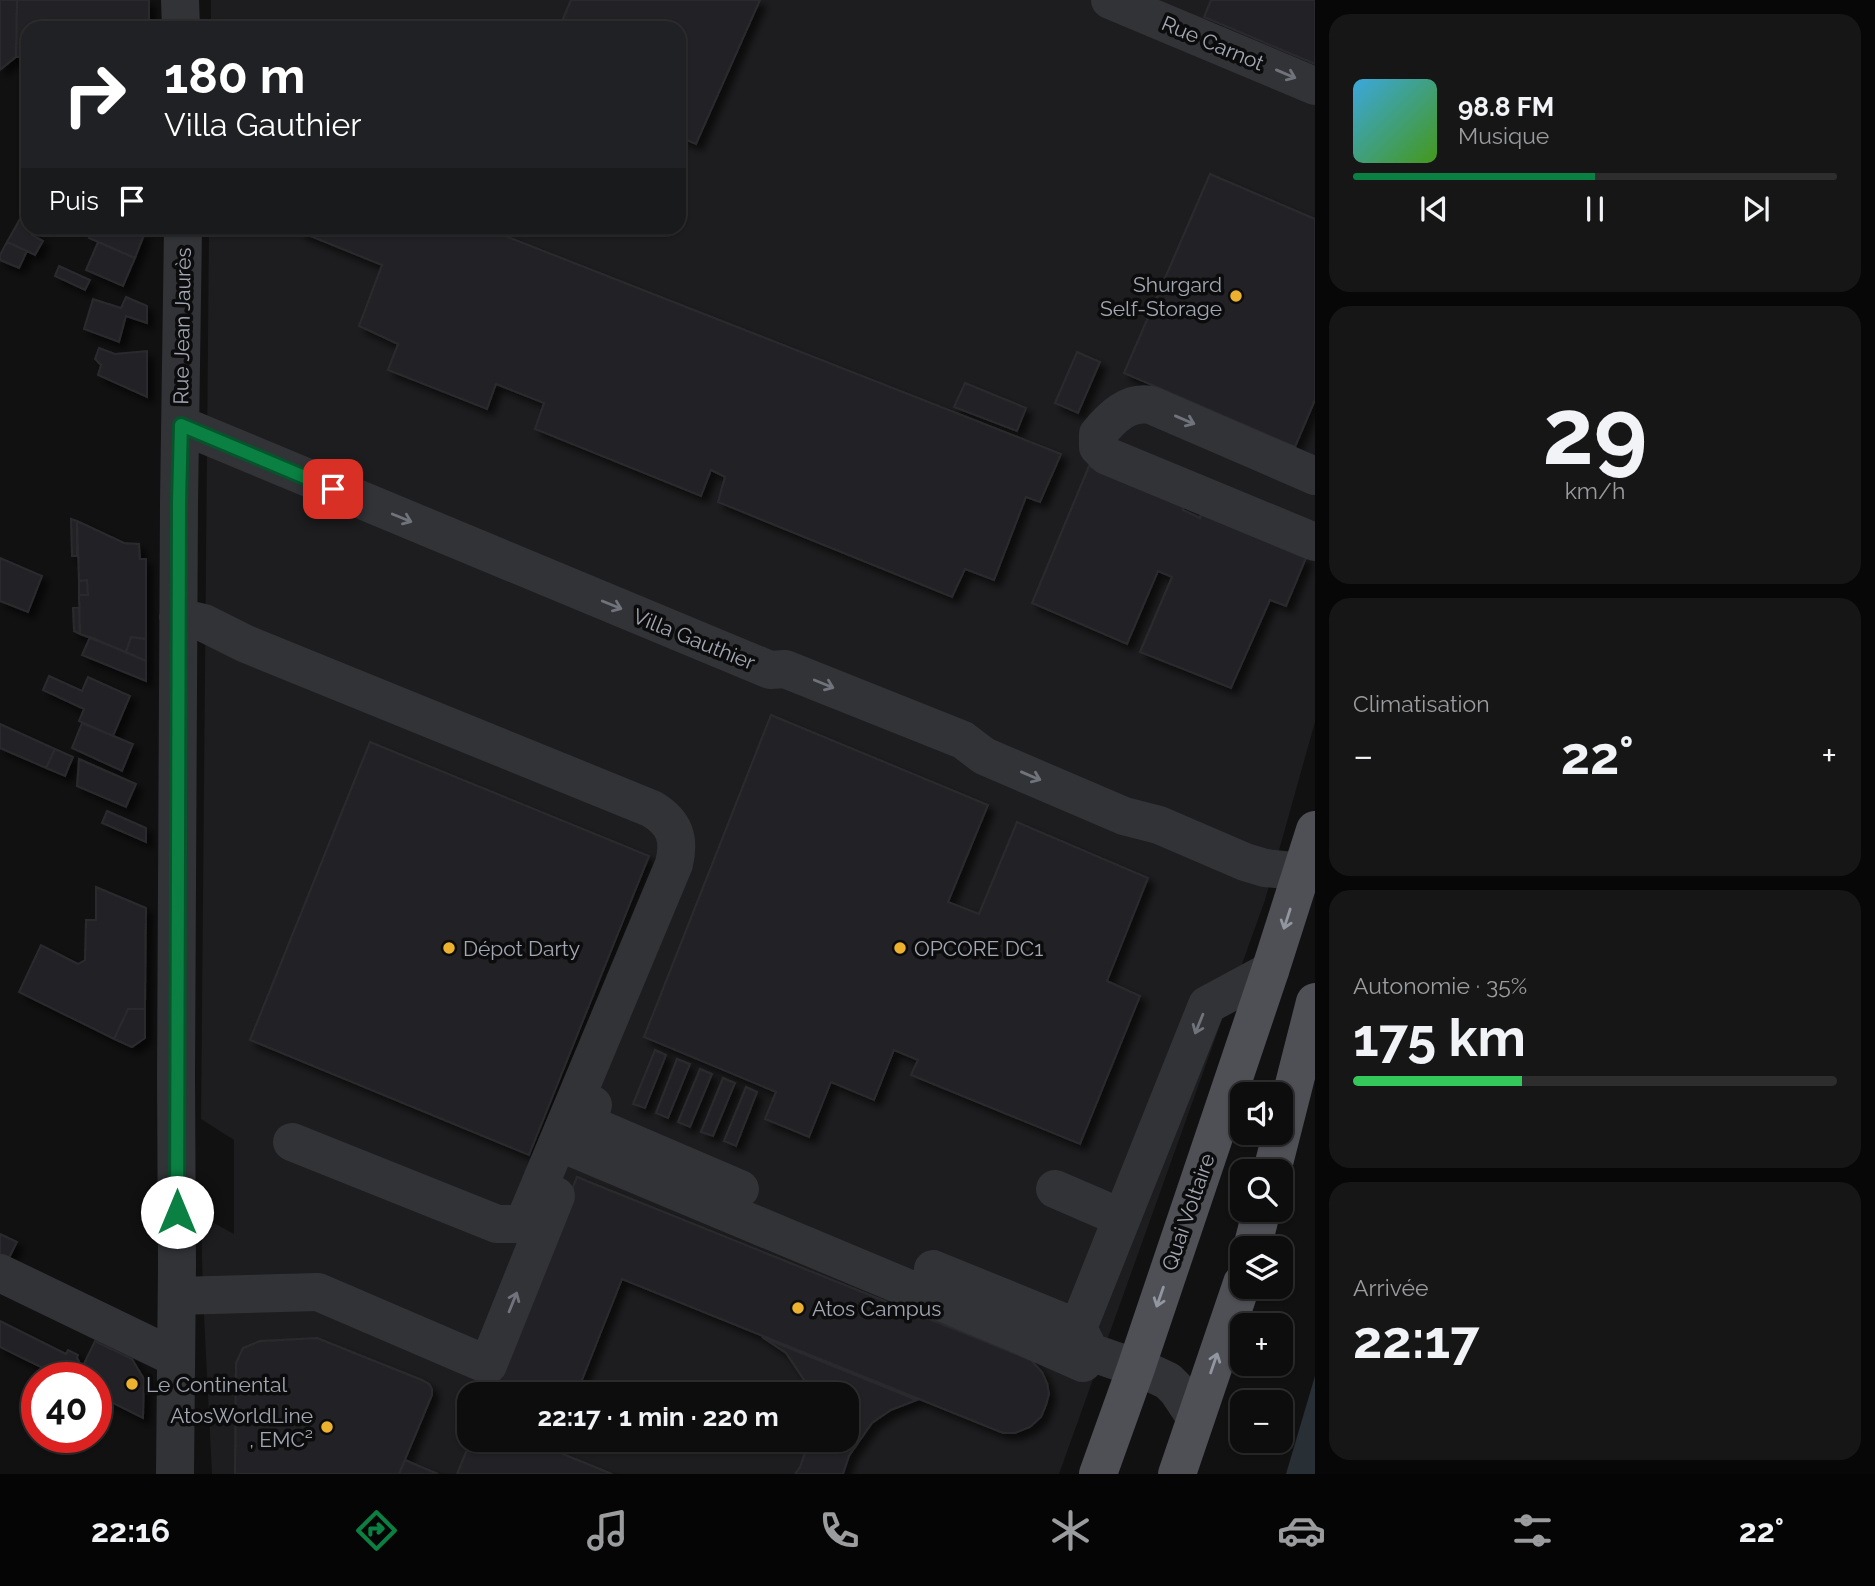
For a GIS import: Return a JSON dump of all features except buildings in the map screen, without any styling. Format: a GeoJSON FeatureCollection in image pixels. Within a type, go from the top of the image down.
{"type":"FeatureCollection","features":[{"type":"Feature","properties":{"kind":"main road","name":"Quai Voltaire"},"geometry":{"type":"LineString","coordinates":[[1098,1474],[1270,971],[1309,872],[1315,830]]}},
{"type":"Feature","properties":{"kind":"main road"},"geometry":{"type":"LineString","coordinates":[[1275,1159],[1315,1002]]}},
{"type":"Feature","properties":{"kind":"main road"},"geometry":{"type":"LineString","coordinates":[[1177,1474],[1236,1299]]}},
{"type":"Feature","properties":{"kind":"street"},"geometry":{"type":"LineString","coordinates":[[180,0],[181,21]]}},
{"type":"Feature","properties":{"kind":"street","name":"Rue Carnot"},"geometry":{"type":"LineString","coordinates":[[1110,0],[1315,86]]}},
{"type":"Feature","properties":{"kind":"street","name":"Rue Jean Jaurès"},"geometry":{"type":"LineString","coordinates":[[175,1474],[178,617],[183,235]]}},
{"type":"Feature","properties":{"kind":"street"},"geometry":{"type":"LineString","coordinates":[[1314,472],[1151,405],[1139,405],[1121,411],[1098,434],[1098,447],[1107,456],[1315,542]]}},
{"type":"Feature","properties":{"kind":"street","name":"Villa Gauthier"},"geometry":{"type":"LineString","coordinates":[[181,425],[770,670],[785,668],[963,740],[984,756],[1124,816],[1159,825],[1245,862],[1265,868],[1309,872]]}},
{"type":"Feature","properties":{"kind":"street"},"geometry":{"type":"LineString","coordinates":[[178,617],[204,623],[246,644],[653,808],[662,815],[675,834],[677,850],[674,864],[525,1220],[515,1224],[497,1224],[292,1142]]}},
{"type":"Feature","properties":{"kind":"street"},"geometry":{"type":"LineString","coordinates":[[1081,1346],[1122,1218],[1207,1005],[1270,971]]}},
{"type":"Feature","properties":{"kind":"street"},"geometry":{"type":"LineString","coordinates":[[177,1296],[318,1292],[488,1365],[585,1125]]}},
{"type":"Feature","properties":{"kind":"street"},"geometry":{"type":"LineString","coordinates":[[585,1125],[740,1189]]}},
{"type":"Feature","properties":{"kind":"street"},"geometry":{"type":"LineString","coordinates":[[585,1125],[1015,1333],[1081,1346]]}},
{"type":"Feature","properties":{"kind":"street"},"geometry":{"type":"LineString","coordinates":[[1055,1189],[1122,1218]]}},
{"type":"Feature","properties":{"kind":"street"},"geometry":{"type":"LineString","coordinates":[[933,1269],[1090,1352],[1168,1381],[1195,1417]]}},
{"type":"Feature","properties":{"kind":"street"},"geometry":{"type":"LineString","coordinates":[[0,1273],[176,1357]]}},
{"type":"Feature","properties":{"kind":"shaded area"},"geometry":{"type":"Polygon","coordinates":[[[211,0],[1315,0],[1315,722],[1265,900],[1059,1474],[212,1474],[201,1216],[234,1234],[234,1140],[201,1119],[209,235],[686,235],[686,21],[211,21],[211,0]]]}},
{"type":"Feature","properties":{"kind":"shaded area"},"geometry":{"type":"Polygon","coordinates":[[[1315,1376],[1315,1474],[1286,1474],[1315,1376]]]}},
{"type":"Feature","properties":{"kind":"place","name":"Shurgard Self-Storage"},"geometry":{"type":"Point","coordinates":[1236,296]}},
{"type":"Feature","properties":{"kind":"place","name":"Dépot Darty"},"geometry":{"type":"Point","coordinates":[449,948]}},
{"type":"Feature","properties":{"kind":"place","name":"OPCORE DC1"},"geometry":{"type":"Point","coordinates":[900,948]}},
{"type":"Feature","properties":{"kind":"place","name":"Atos Campus"},"geometry":{"type":"Point","coordinates":[798,1308]}},
{"type":"Feature","properties":{"kind":"place","name":"Le Continental"},"geometry":{"type":"Point","coordinates":[132,1384]}},
{"type":"Feature","properties":{"kind":"place","name":"AtosWorldLine , EMC²"},"geometry":{"type":"Point","coordinates":[327,1427]}},
{"type":"Feature","properties":{"kind":"route"},"geometry":{"type":"LineString","coordinates":[[177,1212],[181,425],[333,489]]}}]}
